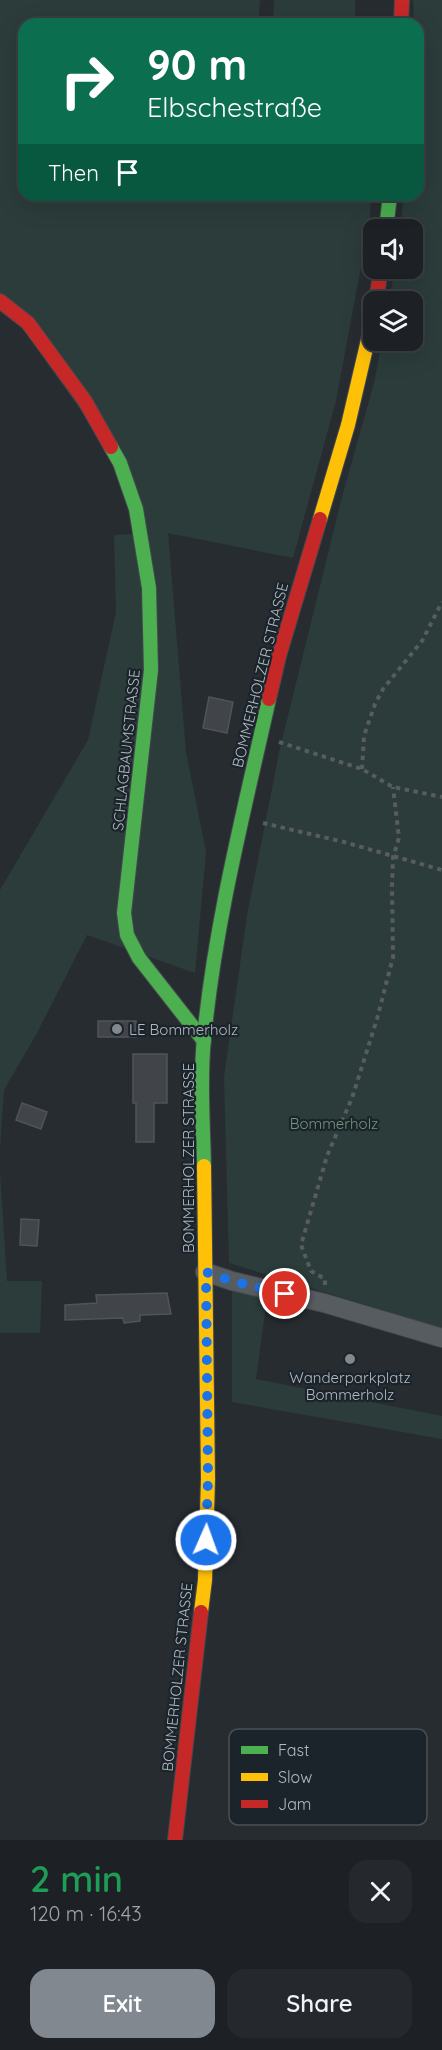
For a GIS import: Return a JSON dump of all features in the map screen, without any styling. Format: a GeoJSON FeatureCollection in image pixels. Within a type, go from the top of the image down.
{"type":"FeatureCollection","features":[{"type":"Feature","properties":{"kind":"main road"},"geometry":{"type":"LineString","coordinates":[[401,18],[402,0]]}},
{"type":"Feature","properties":{"kind":"main road"},"geometry":{"type":"LineString","coordinates":[[387,219],[389,201]]}},
{"type":"Feature","properties":{"kind":"main road","name":"SCHLAGBAUMSTRASSE"},"geometry":{"type":"LineString","coordinates":[[0,301],[27,323],[85,401],[120,463],[136,509],[149,588],[151,670],[124,913],[127,935],[139,958],[204,1041]]}},
{"type":"Feature","properties":{"kind":"main road","name":"BOMMERHOLZER STRASSE"},"geometry":{"type":"LineString","coordinates":[[174,1840],[205,1580],[208,1479],[203,1164],[204,1041],[219,928],[261,736],[286,633],[348,425],[365,351]]}},
{"type":"Feature","properties":{"kind":"street"},"geometry":{"type":"LineString","coordinates":[[206,1272],[232,1281],[324,1303],[442,1338]]}},
{"type":"Feature","properties":{"kind":"path"},"geometry":{"type":"LineString","coordinates":[[362,769],[364,736],[375,704],[383,689],[422,641],[442,602]]}},
{"type":"Feature","properties":{"kind":"path"},"geometry":{"type":"LineString","coordinates":[[261,736],[362,769],[393,787],[442,796]]}},
{"type":"Feature","properties":{"kind":"path"},"geometry":{"type":"LineString","coordinates":[[324,1303],[325,1280],[311,1271],[301,1245],[327,1156],[352,1098],[377,1019],[393,957],[393,857],[399,838],[393,787]]}},
{"type":"Feature","properties":{"kind":"path"},"geometry":{"type":"LineString","coordinates":[[242,818],[344,842],[442,870]]}},
{"type":"Feature","properties":{"kind":"green space"},"geometry":{"type":"Polygon","coordinates":[[[0,0],[260,0],[258,18],[18,18],[18,201],[371,201],[370,219],[363,219],[363,256],[336,401],[293,558],[168,533],[186,752],[206,852],[195,973],[87,935],[37,1033],[4,1090],[0,1148],[0,890],[88,740],[116,612],[114,535],[155,533],[146,533],[139,493],[0,296],[0,0]]]}},
{"type":"Feature","properties":{"kind":"green space"},"geometry":{"type":"Polygon","coordinates":[[[274,0],[355,0],[355,18],[273,18],[274,0]]]}},
{"type":"Feature","properties":{"kind":"green space","name":"Bommerholz"},"geometry":{"type":"Polygon","coordinates":[[[413,0],[442,0],[442,1328],[229,1263],[224,1077],[247,915],[280,748],[343,493],[374,383],[380,351],[423,351],[423,291],[391,291],[393,279],[423,279],[423,219],[401,219],[403,201],[424,201],[424,18],[414,18],[413,0]]]}},
{"type":"Feature","properties":{"kind":"green space"},"geometry":{"type":"Polygon","coordinates":[[[0,1172],[7,1281],[42,1281],[40,1333],[0,1333],[0,1172]]]}},
{"type":"Feature","properties":{"kind":"green space"},"geometry":{"type":"Polygon","coordinates":[[[232,1281],[268,1290],[256,1379],[442,1416],[442,1439],[232,1402],[232,1281]]]}},
{"type":"Feature","properties":{"kind":"building"},"geometry":{"type":"Polygon","coordinates":[[[209,697],[233,702],[227,733],[203,728],[209,697]]]}},
{"type":"Feature","properties":{"kind":"building","name":"LE Bommerholz"},"geometry":{"type":"Polygon","coordinates":[[[98,1021],[136,1021],[136,1037],[98,1037],[98,1021]]]}},
{"type":"Feature","properties":{"kind":"building"},"geometry":{"type":"Polygon","coordinates":[[[133,1054],[167,1054],[167,1103],[154,1103],[154,1142],[136,1142],[133,1054]]]}},
{"type":"Feature","properties":{"kind":"building"},"geometry":{"type":"Polygon","coordinates":[[[22,1103],[47,1112],[41,1129],[16,1120],[22,1103]]]}},
{"type":"Feature","properties":{"kind":"building"},"geometry":{"type":"Polygon","coordinates":[[[21,1219],[39,1220],[37,1246],[20,1245],[21,1219]]]}},
{"type":"Feature","properties":{"kind":"building"},"geometry":{"type":"Polygon","coordinates":[[[167,1293],[171,1314],[140,1315],[140,1321],[124,1323],[123,1318],[65,1320],[65,1305],[97,1303],[96,1295],[167,1293]]]}},
{"type":"Feature","properties":{"kind":"traffic: fast"},"geometry":{"type":"LineString","coordinates":[[387,219],[389,201]]}},
{"type":"Feature","properties":{"kind":"traffic: fast"},"geometry":{"type":"LineString","coordinates":[[111,447],[120,463],[136,509],[149,588],[151,670],[124,913],[127,935],[139,958],[204,1041]]}},
{"type":"Feature","properties":{"kind":"traffic: fast"},"geometry":{"type":"LineString","coordinates":[[204,1166],[202,1070],[209,995],[231,867],[269,699]]}},
{"type":"Feature","properties":{"kind":"traffic: slow"},"geometry":{"type":"LineString","coordinates":[[320,519],[348,425],[365,351]]}},
{"type":"Feature","properties":{"kind":"traffic: slow"},"geometry":{"type":"LineString","coordinates":[[201,1612],[205,1580],[208,1479],[204,1166]]}},
{"type":"Feature","properties":{"kind":"traffic: jam"},"geometry":{"type":"LineString","coordinates":[[401,18],[402,0]]}},
{"type":"Feature","properties":{"kind":"traffic: jam"},"geometry":{"type":"LineString","coordinates":[[378,291],[379,279]]}},
{"type":"Feature","properties":{"kind":"traffic: jam"},"geometry":{"type":"LineString","coordinates":[[0,301],[28,323],[85,401],[111,447]]}},
{"type":"Feature","properties":{"kind":"traffic: jam"},"geometry":{"type":"LineString","coordinates":[[269,699],[279,656],[320,519]]}},
{"type":"Feature","properties":{"kind":"traffic: jam"},"geometry":{"type":"LineString","coordinates":[[175,1840],[201,1612]]}},
{"type":"Feature","properties":{"kind":"place","name":"LE Bommerholz"},"geometry":{"type":"Point","coordinates":[117,1029]}},
{"type":"Feature","properties":{"kind":"place","name":"Wanderparkplatz Bommerholz"},"geometry":{"type":"Point","coordinates":[350,1359]}},
{"type":"Feature","properties":{"kind":"route"},"geometry":{"type":"LineString","coordinates":[[206,1540],[208,1479],[206,1272],[285,1294]]}}]}
